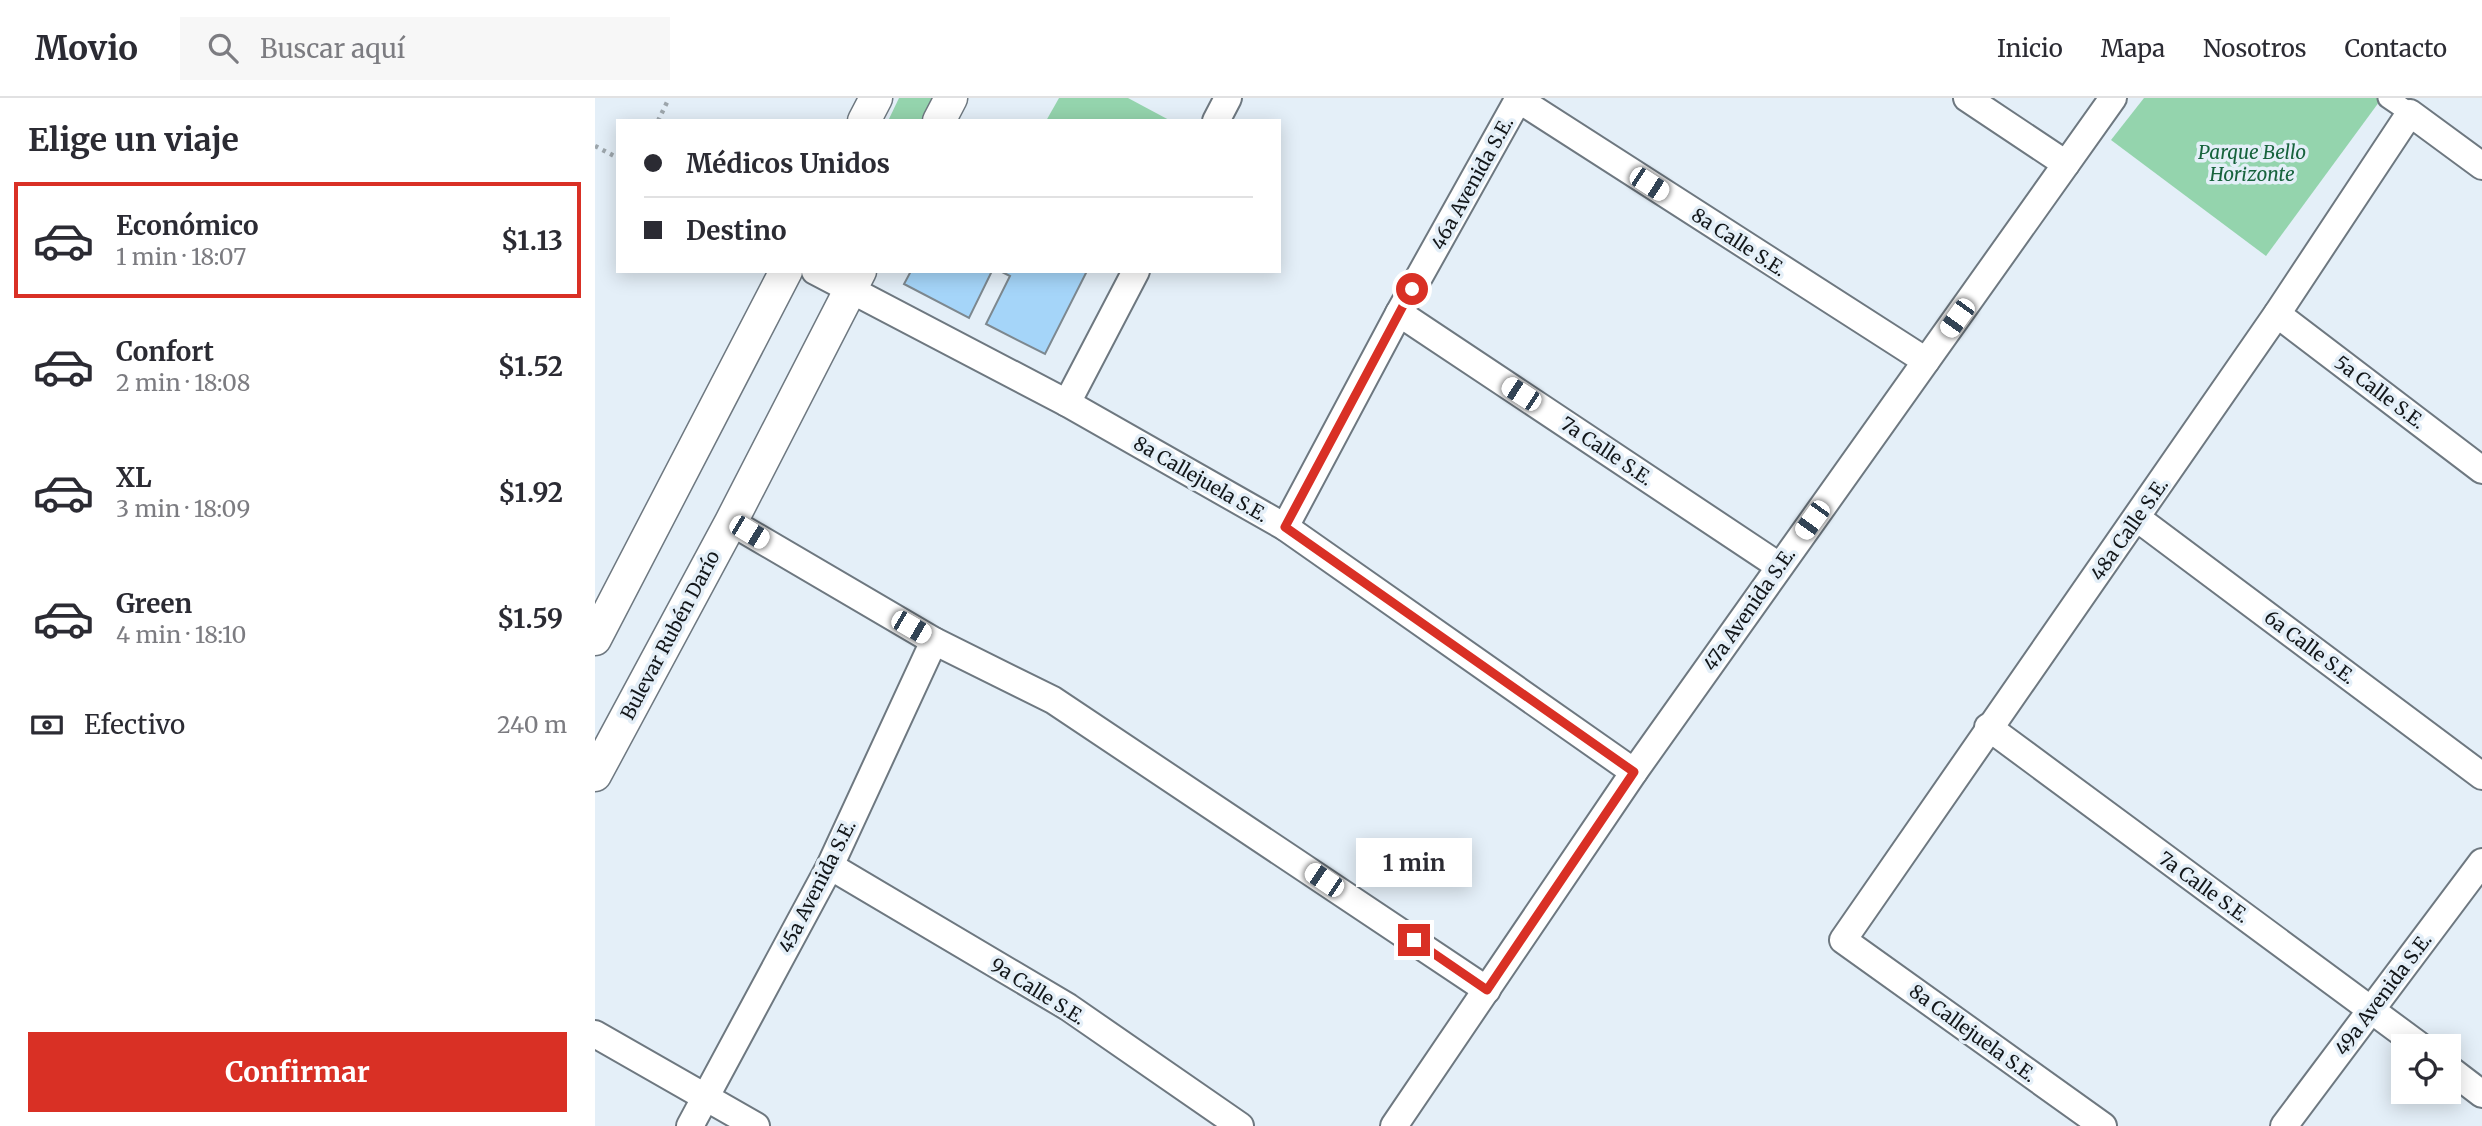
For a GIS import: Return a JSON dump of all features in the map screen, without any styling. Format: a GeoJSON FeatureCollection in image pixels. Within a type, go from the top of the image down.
{"type":"FeatureCollection","features":[{"type":"Feature","properties":{"kind":"street"},"geometry":{"type":"LineString","coordinates":[[865,119],[876,98]]}},
{"type":"Feature","properties":{"kind":"street"},"geometry":{"type":"LineString","coordinates":[[940,119],[951,98]]}},
{"type":"Feature","properties":{"kind":"street"},"geometry":{"type":"LineString","coordinates":[[1217,119],[1228,98]]}},
{"type":"Feature","properties":{"kind":"street"},"geometry":{"type":"LineString","coordinates":[[1967,98],[2066,164]]}},
{"type":"Feature","properties":{"kind":"street","name":"47a Avenida S.E."},"geometry":{"type":"LineString","coordinates":[[1394,1126],[1634,772],[2113,98]]}},
{"type":"Feature","properties":{"kind":"street"},"geometry":{"type":"LineString","coordinates":[[2388,98],[2482,166]]}},
{"type":"Feature","properties":{"kind":"street","name":"46a Avenida S.E."},"geometry":{"type":"LineString","coordinates":[[1285,527],[1399,313],[1519,99]]}},
{"type":"Feature","properties":{"kind":"street","name":"8a Calle S.E."},"geometry":{"type":"LineString","coordinates":[[1519,99],[1926,362]]}},
{"type":"Feature","properties":{"kind":"street","name":"48a Calle S.E."},"geometry":{"type":"LineString","coordinates":[[1843,940],[1988,727],[2137,518],[2277,314],[2410,113]]}},
{"type":"Feature","properties":{"kind":"street"},"geometry":{"type":"LineString","coordinates":[[595,639],[785,273]]}},
{"type":"Feature","properties":{"kind":"street","name":"8a Callejuela S.E."},"geometry":{"type":"LineString","coordinates":[[823,273],[855,281],[1285,527],[1634,772]]}},
{"type":"Feature","properties":{"kind":"street"},"geometry":{"type":"LineString","coordinates":[[1067,403],[1135,273]]}},
{"type":"Feature","properties":{"kind":"street","name":"Bulevar Rubén Darío"},"geometry":{"type":"LineString","coordinates":[[596,769],[731,522],[855,281]]}},
{"type":"Feature","properties":{"kind":"street","name":"7a Calle S.E."},"geometry":{"type":"LineString","coordinates":[[1399,313],[1779,566]]}},
{"type":"Feature","properties":{"kind":"street","name":"5a Calle S.E."},"geometry":{"type":"LineString","coordinates":[[2277,314],[2482,470]]}},
{"type":"Feature","properties":{"kind":"street","name":"6a Calle S.E."},"geometry":{"type":"LineString","coordinates":[[2137,518],[2482,776]]}},
{"type":"Feature","properties":{"kind":"street"},"geometry":{"type":"LineString","coordinates":[[731,522],[935,641],[1053,700],[1487,990]]}},
{"type":"Feature","properties":{"kind":"street","name":"45a Avenida S.E."},"geometry":{"type":"LineString","coordinates":[[690,1126],[830,866],[935,641]]}},
{"type":"Feature","properties":{"kind":"street","name":"7a Calle S.E."},"geometry":{"type":"LineString","coordinates":[[1988,727],[2404,1034]]}},
{"type":"Feature","properties":{"kind":"street","name":"49a Avenida S.E."},"geometry":{"type":"LineString","coordinates":[[2284,1126],[2482,862]]}},
{"type":"Feature","properties":{"kind":"street","name":"9a Calle S.E."},"geometry":{"type":"LineString","coordinates":[[830,866],[1068,1007],[1240,1126]]}},
{"type":"Feature","properties":{"kind":"street","name":"8a Callejuela S.E."},"geometry":{"type":"LineString","coordinates":[[1843,940],[2103,1126]]}},
{"type":"Feature","properties":{"kind":"street"},"geometry":{"type":"LineString","coordinates":[[595,1034],[706,1095],[755,1126]]}},
{"type":"Feature","properties":{"kind":"street"},"geometry":{"type":"LineString","coordinates":[[2461,1078],[2482,1094]]}},
{"type":"Feature","properties":{"kind":"path"},"geometry":{"type":"LineString","coordinates":[[659,119],[669,98]]}},
{"type":"Feature","properties":{"kind":"path"},"geometry":{"type":"LineString","coordinates":[[595,146],[616,157]]}},
{"type":"Feature","properties":{"kind":"green space"},"geometry":{"type":"Polygon","coordinates":[[[899,98],[936,98],[925,119],[889,119],[899,98]]]}},
{"type":"Feature","properties":{"kind":"green space"},"geometry":{"type":"Polygon","coordinates":[[[1059,98],[1128,98],[1167,119],[1047,119],[1059,98]]]}},
{"type":"Feature","properties":{"kind":"green space","name":"Parque Bello Horizonte"},"geometry":{"type":"Polygon","coordinates":[[[2144,98],[2382,98],[2266,256],[2111,140],[2144,98]]]}},
{"type":"Feature","properties":{"kind":"building"},"geometry":{"type":"Polygon","coordinates":[[[910,273],[991,273],[969,318],[904,284],[910,273]]]}},
{"type":"Feature","properties":{"kind":"building"},"geometry":{"type":"Polygon","coordinates":[[[1004,273],[1086,273],[1045,354],[986,324],[1010,276],[1004,273]]]}},
{"type":"Feature","properties":{"kind":"route"},"geometry":{"type":"LineString","coordinates":[[1412,289],[1285,527],[1634,772],[1487,990],[1414,940]]}}]}
